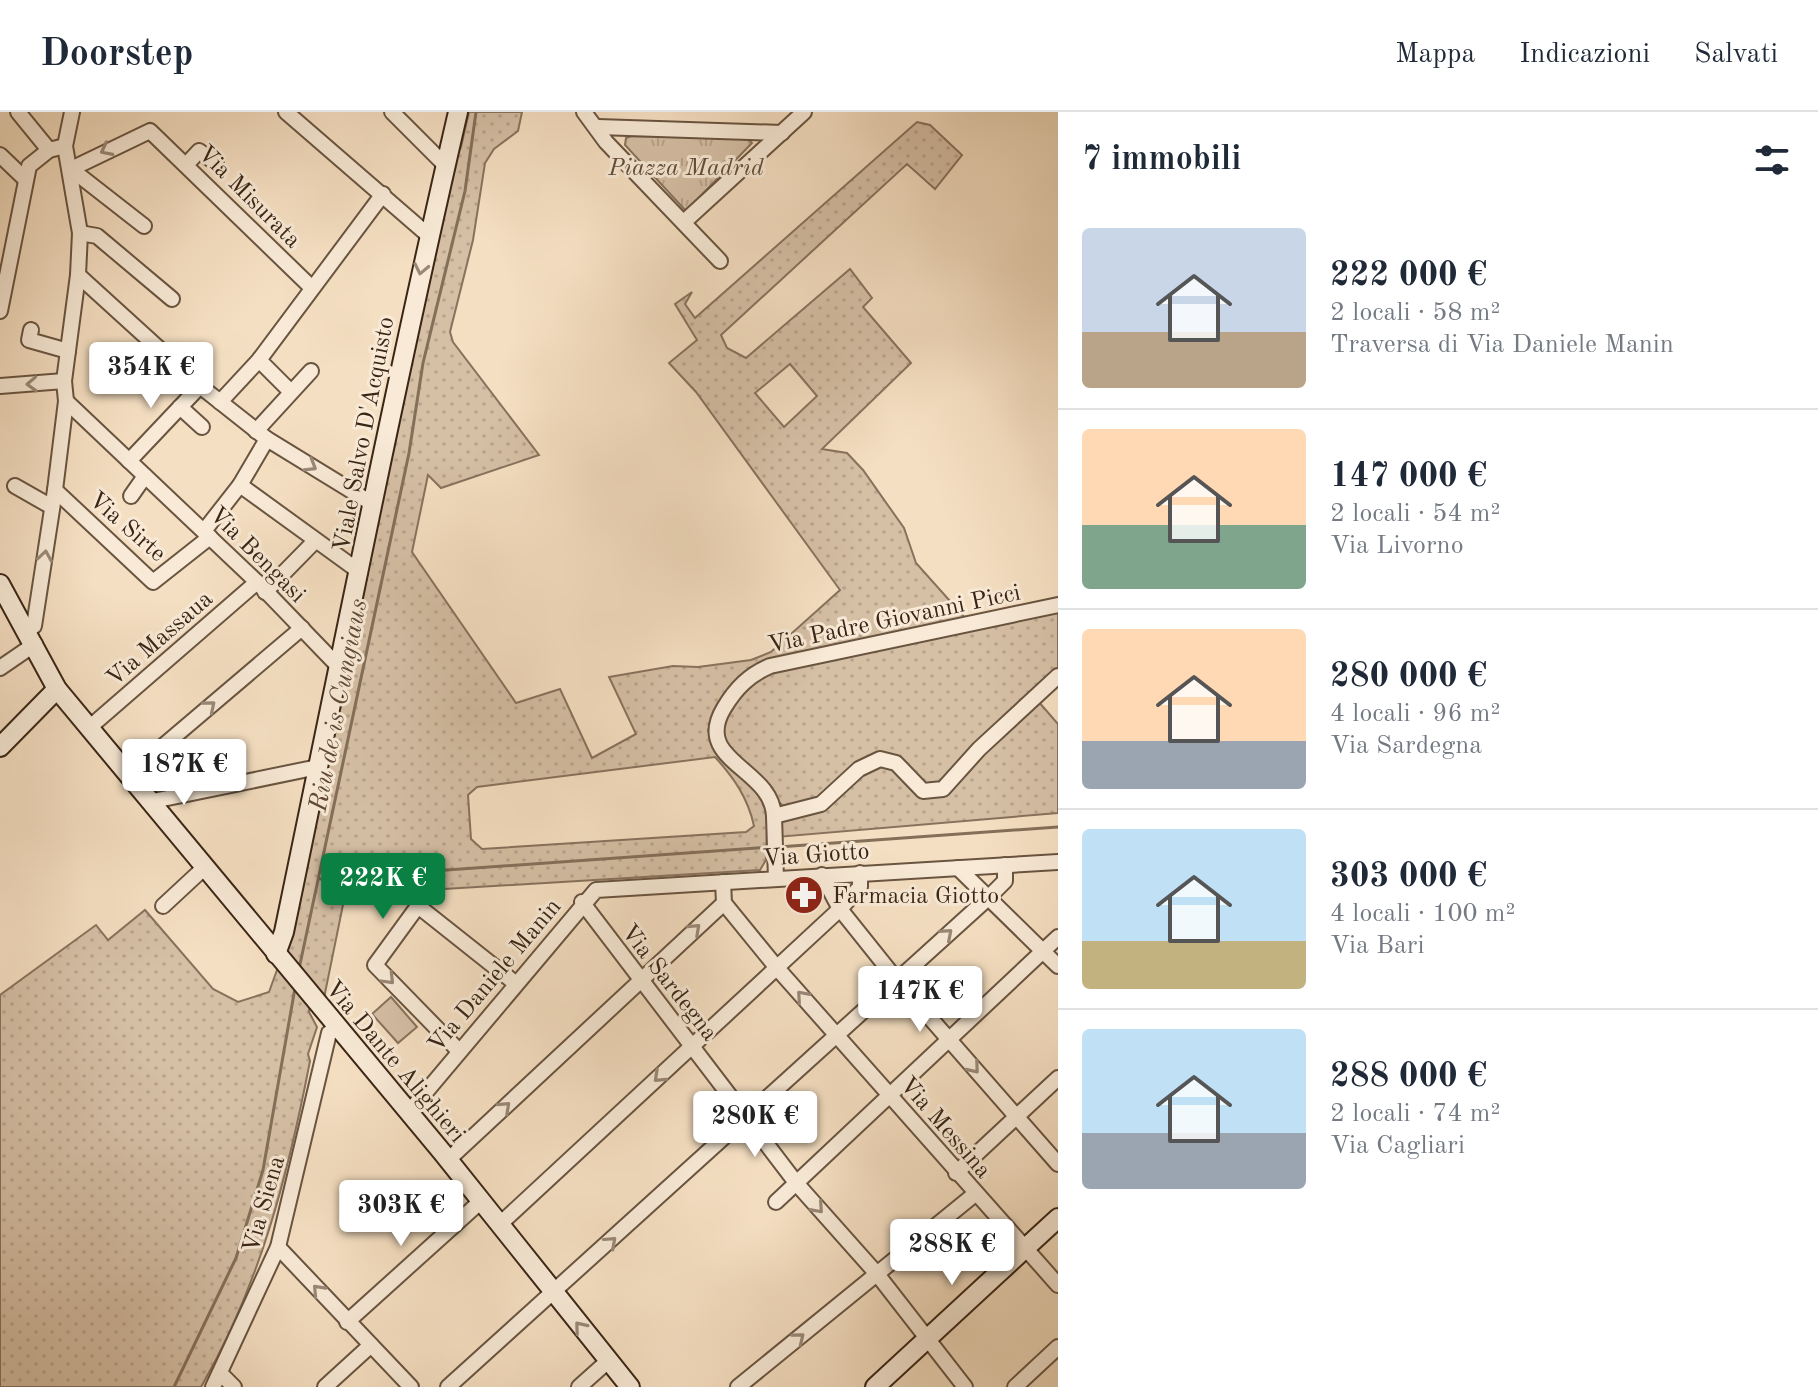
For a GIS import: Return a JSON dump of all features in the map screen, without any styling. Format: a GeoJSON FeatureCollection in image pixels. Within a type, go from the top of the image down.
{"type":"FeatureCollection","features":[{"type":"Feature","properties":{"kind":"street"},"geometry":{"type":"LineString","coordinates":[[18,112],[49,150]]}},
{"type":"Feature","properties":{"kind":"street"},"geometry":{"type":"LineString","coordinates":[[0,668],[32,637],[55,490],[80,233],[65,146],[72,112]]}},
{"type":"Feature","properties":{"kind":"street"},"geometry":{"type":"LineString","coordinates":[[286,112],[428,235]]}},
{"type":"Feature","properties":{"kind":"street"},"geometry":{"type":"LineString","coordinates":[[392,112],[446,166]]}},
{"type":"Feature","properties":{"kind":"street","name":"Viale Salvo D'Acquisto"},"geometry":{"type":"LineString","coordinates":[[279,958],[428,235],[458,112]]}},
{"type":"Feature","properties":{"kind":"street"},"geometry":{"type":"LineString","coordinates":[[584,112],[611,147],[720,261]]}},
{"type":"Feature","properties":{"kind":"street"},"geometry":{"type":"LineString","coordinates":[[684,222],[804,112]]}},
{"type":"Feature","properties":{"kind":"street"},"geometry":{"type":"LineString","coordinates":[[686,113],[686,129]]}},
{"type":"Feature","properties":{"kind":"street"},"geometry":{"type":"LineString","coordinates":[[598,127],[782,133]]}},
{"type":"Feature","properties":{"kind":"street"},"geometry":{"type":"LineString","coordinates":[[611,147],[619,128]]}},
{"type":"Feature","properties":{"kind":"street","name":"Via Misurata"},"geometry":{"type":"LineString","coordinates":[[71,169],[150,131],[312,288]]}},
{"type":"Feature","properties":{"kind":"street"},"geometry":{"type":"LineString","coordinates":[[752,132],[760,152]]}},
{"type":"Feature","properties":{"kind":"street"},"geometry":{"type":"LineString","coordinates":[[0,311],[24,178],[29,166],[49,150],[65,146]]}},
{"type":"Feature","properties":{"kind":"street"},"geometry":{"type":"LineString","coordinates":[[186,165],[199,151],[216,163]]}},
{"type":"Feature","properties":{"kind":"street"},"geometry":{"type":"LineString","coordinates":[[0,155],[24,178]]}},
{"type":"Feature","properties":{"kind":"street"},"geometry":{"type":"LineString","coordinates":[[71,169],[144,226]]}},
{"type":"Feature","properties":{"kind":"street"},"geometry":{"type":"LineString","coordinates":[[220,402],[259,360],[383,194]]}},
{"type":"Feature","properties":{"kind":"street"},"geometry":{"type":"LineString","coordinates":[[80,233],[97,236],[172,299]]}},
{"type":"Feature","properties":{"kind":"street"},"geometry":{"type":"LineString","coordinates":[[78,275],[200,386],[261,435],[373,504]]}},
{"type":"Feature","properties":{"kind":"street"},"geometry":{"type":"LineString","coordinates":[[31,330],[29,340],[68,351]]}},
{"type":"Feature","properties":{"kind":"street"},"geometry":{"type":"LineString","coordinates":[[259,360],[291,392]]}},
{"type":"Feature","properties":{"kind":"street"},"geometry":{"type":"LineString","coordinates":[[207,534],[240,485],[261,435],[291,392],[311,371]]}},
{"type":"Feature","properties":{"kind":"street"},"geometry":{"type":"LineString","coordinates":[[0,386],[64,381]]}},
{"type":"Feature","properties":{"kind":"street"},"geometry":{"type":"LineString","coordinates":[[129,461],[200,386]]}},
{"type":"Feature","properties":{"kind":"street","name":"Via Bengasi"},"geometry":{"type":"LineString","coordinates":[[66,401],[207,534],[338,666]]}},
{"type":"Feature","properties":{"kind":"street"},"geometry":{"type":"LineString","coordinates":[[180,407],[202,427]]}},
{"type":"Feature","properties":{"kind":"street"},"geometry":{"type":"LineString","coordinates":[[131,496],[145,476]]}},
{"type":"Feature","properties":{"kind":"street"},"geometry":{"type":"LineString","coordinates":[[240,485],[360,572]]}},
{"type":"Feature","properties":{"kind":"street"},"geometry":{"type":"LineString","coordinates":[[15,486],[52,507]]}},
{"type":"Feature","properties":{"kind":"street","name":"Via Sirte"},"geometry":{"type":"LineString","coordinates":[[55,490],[153,582],[207,534]]}},
{"type":"Feature","properties":{"kind":"street","name":"Via Massaua"},"geometry":{"type":"LineString","coordinates":[[90,727],[315,541]]}},
{"type":"Feature","properties":{"kind":"street","name":"Via Dante Alighieri"},"geometry":{"type":"LineString","coordinates":[[0,584],[32,637],[57,689],[409,1112],[630,1387]]}},
{"type":"Feature","properties":{"kind":"street","name":"Via Padre Giovanni Picci"},"geometry":{"type":"LineString","coordinates":[[774,816],[770,797],[719,745],[715,734],[719,716],[742,682],[770,666],[1058,605]]}},
{"type":"Feature","properties":{"kind":"street"},"geometry":{"type":"LineString","coordinates":[[129,775],[302,628]]}},
{"type":"Feature","properties":{"kind":"street"},"geometry":{"type":"LineString","coordinates":[[776,879],[774,816],[821,804],[859,769],[880,759],[896,763],[923,791],[943,789],[979,749],[1058,676]]}},
{"type":"Feature","properties":{"kind":"street"},"geometry":{"type":"LineString","coordinates":[[0,747],[57,689]]}},
{"type":"Feature","properties":{"kind":"street"},"geometry":{"type":"LineString","coordinates":[[153,801],[318,767]]}},
{"type":"Feature","properties":{"kind":"street","name":"Via Giotto"},"geometry":{"type":"LineString","coordinates":[[582,902],[596,890],[1058,862]]}},
{"type":"Feature","properties":{"kind":"street"},"geometry":{"type":"LineString","coordinates":[[448,1387],[554,1295],[834,1034],[988,898],[1005,881],[1005,865]]}},
{"type":"Feature","properties":{"kind":"street"},"geometry":{"type":"LineString","coordinates":[[163,906],[205,867]]}},
{"type":"Feature","properties":{"kind":"street"},"geometry":{"type":"LineString","coordinates":[[958,868],[1058,966]]}},
{"type":"Feature","properties":{"kind":"street"},"geometry":{"type":"LineString","coordinates":[[499,1225],[840,909],[860,887],[860,873]]}},
{"type":"Feature","properties":{"kind":"street"},"geometry":{"type":"LineString","coordinates":[[822,875],[840,909],[896,979],[1058,1164]]}},
{"type":"Feature","properties":{"kind":"street"},"geometry":{"type":"LineString","coordinates":[[448,1160],[724,903],[723,882]]}},
{"type":"Feature","properties":{"kind":"street","name":"Via Sardegna"},"geometry":{"type":"LineString","coordinates":[[582,902],[797,1184],[877,1274],[965,1387]]}},
{"type":"Feature","properties":{"kind":"street","name":"Via Daniele Manin"},"geometry":{"type":"LineString","coordinates":[[409,1112],[582,902]]}},
{"type":"Feature","properties":{"kind":"street","name":"Via Messina"},"geometry":{"type":"LineString","coordinates":[[724,903],[834,1034],[1058,1285]]}},
{"type":"Feature","properties":{"kind":"street"},"geometry":{"type":"LineString","coordinates":[[459,1051],[375,965],[418,906],[515,983]]}},
{"type":"Feature","properties":{"kind":"street"},"geometry":{"type":"LineString","coordinates":[[776,1202],[948,1037],[1058,937]]}},
{"type":"Feature","properties":{"kind":"street","name":"Via Siena"},"geometry":{"type":"LineString","coordinates":[[217,1380],[278,1247],[329,1033],[337,1028]]}},
{"type":"Feature","properties":{"kind":"street"},"geometry":{"type":"LineString","coordinates":[[956,1173],[1058,1078]]}},
{"type":"Feature","properties":{"kind":"street"},"geometry":{"type":"LineString","coordinates":[[738,1387],[975,1194]]}},
{"type":"Feature","properties":{"kind":"street"},"geometry":{"type":"LineString","coordinates":[[347,1322],[480,1202]]}},
{"type":"Feature","properties":{"kind":"street"},"geometry":{"type":"LineString","coordinates":[[875,1387],[1058,1218]]}},
{"type":"Feature","properties":{"kind":"street"},"geometry":{"type":"LineString","coordinates":[[278,1247],[411,1387]]}},
{"type":"Feature","properties":{"kind":"street"},"geometry":{"type":"LineString","coordinates":[[325,1387],[371,1345]]}},
{"type":"Feature","properties":{"kind":"street"},"geometry":{"type":"LineString","coordinates":[[1015,1387],[1058,1347]]}},
{"type":"Feature","properties":{"kind":"street"},"geometry":{"type":"LineString","coordinates":[[579,1387],[608,1361]]}},
{"type":"Feature","properties":{"kind":"street"},"geometry":{"type":"LineString","coordinates":[[217,1380],[234,1387]]}},
{"type":"Feature","properties":{"kind":"green space"},"geometry":{"type":"Polygon","coordinates":[[[469,112],[522,112],[518,131],[494,149],[485,163],[473,240],[450,332],[453,342],[539,455],[441,488],[428,475],[412,552],[516,703],[560,689],[592,758],[636,734],[609,677],[673,666],[698,667],[751,660],[771,652],[840,590],[696,392],[669,363],[697,340],[675,304],[692,292],[685,304],[695,318],[917,122],[930,125],[962,155],[935,189],[907,164],[721,335],[727,348],[746,358],[850,269],[872,298],[863,307],[911,363],[822,449],[847,453],[863,470],[904,528],[916,563],[966,619],[767,662],[722,699],[708,730],[713,745],[768,804],[766,860],[760,870],[345,895],[324,998],[313,984],[309,1012],[317,1027],[308,1054],[310,1061],[292,1146],[269,1228],[240,1309],[201,1387],[0,1387],[0,995],[96,925],[108,940],[145,910],[213,989],[238,1002],[269,992],[286,945],[342,670],[349,667],[446,180],[461,147],[469,112]],[[790,364],[755,393],[784,427],[817,396],[790,364]],[[715,757],[477,787],[468,795],[471,839],[482,849],[746,832],[754,826],[748,806],[715,757]]]}},
{"type":"Feature","properties":{"kind":"green space","name":"Piazza Madrid"},"geometry":{"type":"Polygon","coordinates":[[[626,138],[747,138],[752,143],[686,211],[625,145],[626,138]]]}},
{"type":"Feature","properties":{"kind":"green space"},"geometry":{"type":"Polygon","coordinates":[[[1058,609],[1058,671],[941,785],[925,787],[890,756],[822,797],[793,806],[782,805],[735,758],[721,736],[725,715],[734,701],[767,670],[1010,623],[1058,609]]]}},
{"type":"Feature","properties":{"kind":"green space"},"geometry":{"type":"Polygon","coordinates":[[[1038,701],[1058,724],[1058,813],[777,837],[780,821],[870,766],[889,763],[928,796],[968,768],[1038,701]]]}},
{"type":"Feature","properties":{"kind":"green space"},"geometry":{"type":"Polygon","coordinates":[[[391,997],[417,1027],[398,1043],[372,1014],[391,997]]]}},
{"type":"Feature","properties":{"kind":"waterway","name":"Riu de is Cungiaus"},"geometry":{"type":"LineString","coordinates":[[299,969],[409,453],[423,363],[465,191],[476,112]]}},
{"type":"Feature","properties":{"kind":"waterway"},"geometry":{"type":"LineString","coordinates":[[778,847],[1058,827]]}},
{"type":"Feature","properties":{"kind":"waterway"},"geometry":{"type":"LineString","coordinates":[[320,879],[771,847]]}},
{"type":"Feature","properties":{"kind":"waterway","name":"Riu de is Cungiaus"},"geometry":{"type":"LineString","coordinates":[[174,1387],[236,1258],[263,1170],[295,988]]}},
{"type":"Feature","properties":{"kind":"place","name":"Farmacia Giotto"},"geometry":{"type":"Point","coordinates":[804,895]}}]}
